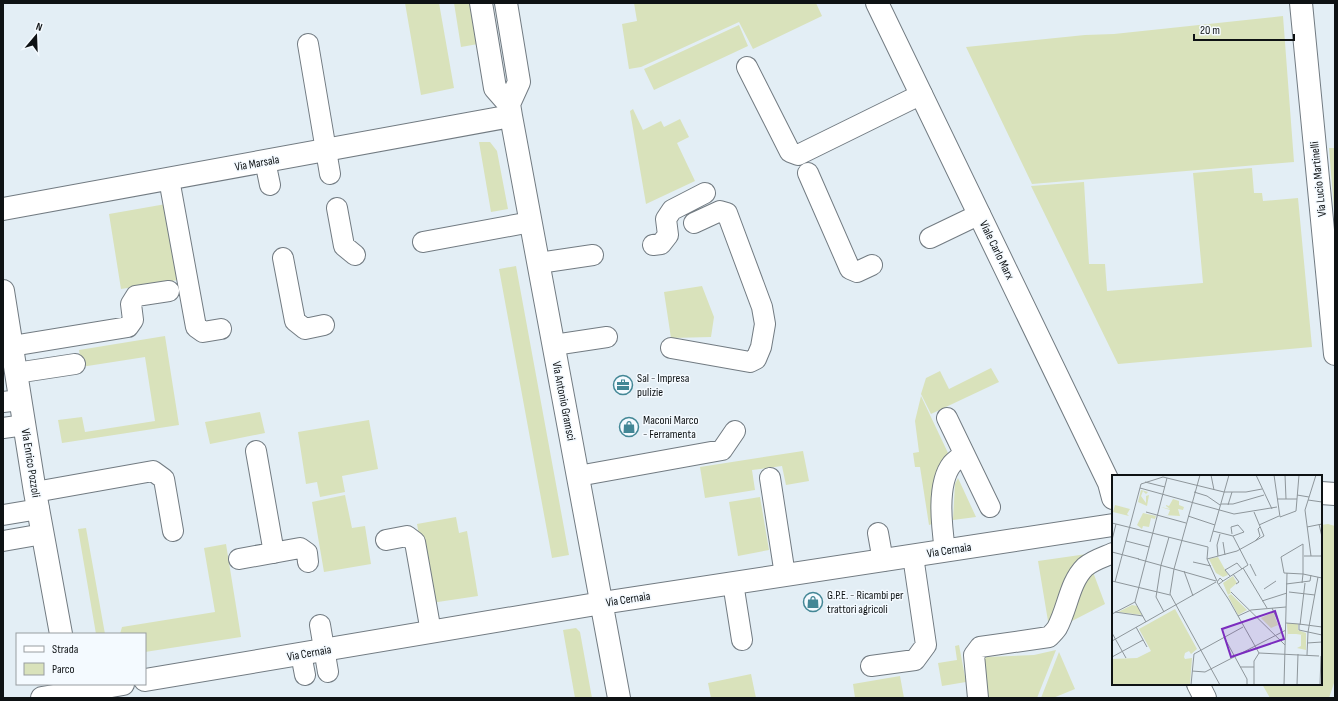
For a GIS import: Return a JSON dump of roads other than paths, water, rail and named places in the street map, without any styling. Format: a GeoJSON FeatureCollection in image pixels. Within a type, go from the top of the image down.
{"type":"FeatureCollection","features":[{"type":"Feature","properties":{"kind":"street","name":"Via Antonio Gramsci"},"geometry":{"type":"LineString","coordinates":[[481,3],[496,88],[510,110],[619,698]]}},
{"type":"Feature","properties":{"kind":"street"},"geometry":{"type":"LineString","coordinates":[[506,3],[519,82],[510,110]]}},
{"type":"Feature","properties":{"kind":"street","name":"Viale Carlo Marx"},"geometry":{"type":"LineString","coordinates":[[877,3],[1109,483],[1112,494]]}},
{"type":"Feature","properties":{"kind":"street","name":"Via Lucio Martinelli"},"geometry":{"type":"LineString","coordinates":[[1301,3],[1334,343]]}},
{"type":"Feature","properties":{"kind":"street","name":"Via Marsala"},"geometry":{"type":"LineString","coordinates":[[3,209],[326,150],[510,110]]}},
{"type":"Feature","properties":{"kind":"street","name":"Via Enrico Pozzoli"},"geometry":{"type":"LineString","coordinates":[[3,291],[16,373],[12,401],[25,425],[60,633]]}},
{"type":"Feature","properties":{"kind":"street"},"geometry":{"type":"LineString","coordinates":[[1322,493],[1335,494]]}},
{"type":"Feature","properties":{"kind":"street","name":"Via Cernaia"},"geometry":{"type":"LineString","coordinates":[[146,680],[602,603],[1112,525]]}},
{"type":"Feature","properties":{"kind":"street"},"geometry":{"type":"LineString","coordinates":[[42,698],[116,685]]}},
{"type":"Feature","properties":{"kind":"street"},"geometry":{"type":"LineString","coordinates":[[1199,685],[1206,698]]}},
{"type":"Feature","properties":{"kind":"lane"},"geometry":{"type":"LineString","coordinates":[[308,44],[330,174]]}},
{"type":"Feature","properties":{"kind":"lane"},"geometry":{"type":"LineString","coordinates":[[747,67],[790,152],[798,155],[922,94]]}},
{"type":"Feature","properties":{"kind":"lane"},"geometry":{"type":"LineString","coordinates":[[265,161],[270,184]]}},
{"type":"Feature","properties":{"kind":"lane"},"geometry":{"type":"LineString","coordinates":[[808,173],[850,269],[857,272],[872,265]]}},
{"type":"Feature","properties":{"kind":"lane"},"geometry":{"type":"LineString","coordinates":[[169,179],[196,326],[203,332],[222,329]]}},
{"type":"Feature","properties":{"kind":"lane"},"geometry":{"type":"LineString","coordinates":[[653,245],[661,244],[668,235],[666,219],[672,210],[705,194]]}},
{"type":"Feature","properties":{"kind":"lane"},"geometry":{"type":"LineString","coordinates":[[337,208],[344,246],[356,255]]}},
{"type":"Feature","properties":{"kind":"lane"},"geometry":{"type":"LineString","coordinates":[[671,348],[750,362],[756,359],[761,347],[765,324],[762,307],[727,213],[720,210],[694,223]]}},
{"type":"Feature","properties":{"kind":"lane"},"geometry":{"type":"LineString","coordinates":[[930,238],[980,214]]}},
{"type":"Feature","properties":{"kind":"lane"},"geometry":{"type":"LineString","coordinates":[[423,242],[531,222]]}},
{"type":"Feature","properties":{"kind":"lane"},"geometry":{"type":"LineString","coordinates":[[538,263],[593,255]]}},
{"type":"Feature","properties":{"kind":"lane"},"geometry":{"type":"LineString","coordinates":[[283,258],[295,321],[305,329],[324,325]]}},
{"type":"Feature","properties":{"kind":"lane"},"geometry":{"type":"LineString","coordinates":[[12,346],[128,327],[133,320],[131,304],[136,296],[169,291]]}},
{"type":"Feature","properties":{"kind":"lane"},"geometry":{"type":"LineString","coordinates":[[554,345],[607,337]]}},
{"type":"Feature","properties":{"kind":"lane"},"geometry":{"type":"LineString","coordinates":[[16,373],[74,364]]}},
{"type":"Feature","properties":{"kind":"lane"},"geometry":{"type":"LineString","coordinates":[[947,418],[990,507]]}},
{"type":"Feature","properties":{"kind":"lane"},"geometry":{"type":"LineString","coordinates":[[3,428],[25,425]]}},
{"type":"Feature","properties":{"kind":"lane"},"geometry":{"type":"LineString","coordinates":[[578,476],[722,450],[735,431]]}},
{"type":"Feature","properties":{"kind":"lane"},"geometry":{"type":"LineString","coordinates":[[256,451],[274,553]]}},
{"type":"Feature","properties":{"kind":"lane"},"geometry":{"type":"LineString","coordinates":[[945,551],[941,524],[944,486],[946,476],[952,464],[964,454]]}},
{"type":"Feature","properties":{"kind":"lane"},"geometry":{"type":"LineString","coordinates":[[3,515],[37,500],[153,471],[164,479],[173,531]]}},
{"type":"Feature","properties":{"kind":"lane"},"geometry":{"type":"LineString","coordinates":[[770,478],[785,575]]}},
{"type":"Feature","properties":{"kind":"lane"},"geometry":{"type":"LineString","coordinates":[[878,533],[882,561]]}},
{"type":"Feature","properties":{"kind":"lane"},"geometry":{"type":"LineString","coordinates":[[3,541],[43,534]]}},
{"type":"Feature","properties":{"kind":"lane"},"geometry":{"type":"LineString","coordinates":[[386,540],[407,536],[415,542],[430,632]]}},
{"type":"Feature","properties":{"kind":"lane"},"geometry":{"type":"LineString","coordinates":[[239,559],[300,548],[307,553],[308,562]]}},
{"type":"Feature","properties":{"kind":"lane"},"geometry":{"type":"LineString","coordinates":[[978,698],[974,655],[980,647],[1049,637],[1057,628],[1069,595],[1085,567],[1092,562],[1112,553]]}},
{"type":"Feature","properties":{"kind":"lane"},"geometry":{"type":"LineString","coordinates":[[871,666],[915,660],[926,645],[913,556]]}},
{"type":"Feature","properties":{"kind":"lane"},"geometry":{"type":"LineString","coordinates":[[733,583],[742,640]]}},
{"type":"Feature","properties":{"kind":"lane"},"geometry":{"type":"LineString","coordinates":[[320,625],[328,672]]}},
{"type":"Feature","properties":{"kind":"lane"},"geometry":{"type":"LineString","coordinates":[[301,654],[305,676]]}},
{"type":"Feature","properties":{"kind":"place","name":"Sal - Impresa pulizie"},"geometry":{"type":"Point","coordinates":[623,385]}},
{"type":"Feature","properties":{"kind":"place","name":"Maconi Marco - Ferramenta"},"geometry":{"type":"Point","coordinates":[629,427]}},
{"type":"Feature","properties":{"kind":"place","name":"G.P.E. - Ricambi per trattori agricoli"},"geometry":{"type":"Point","coordinates":[813,602]}}]}
